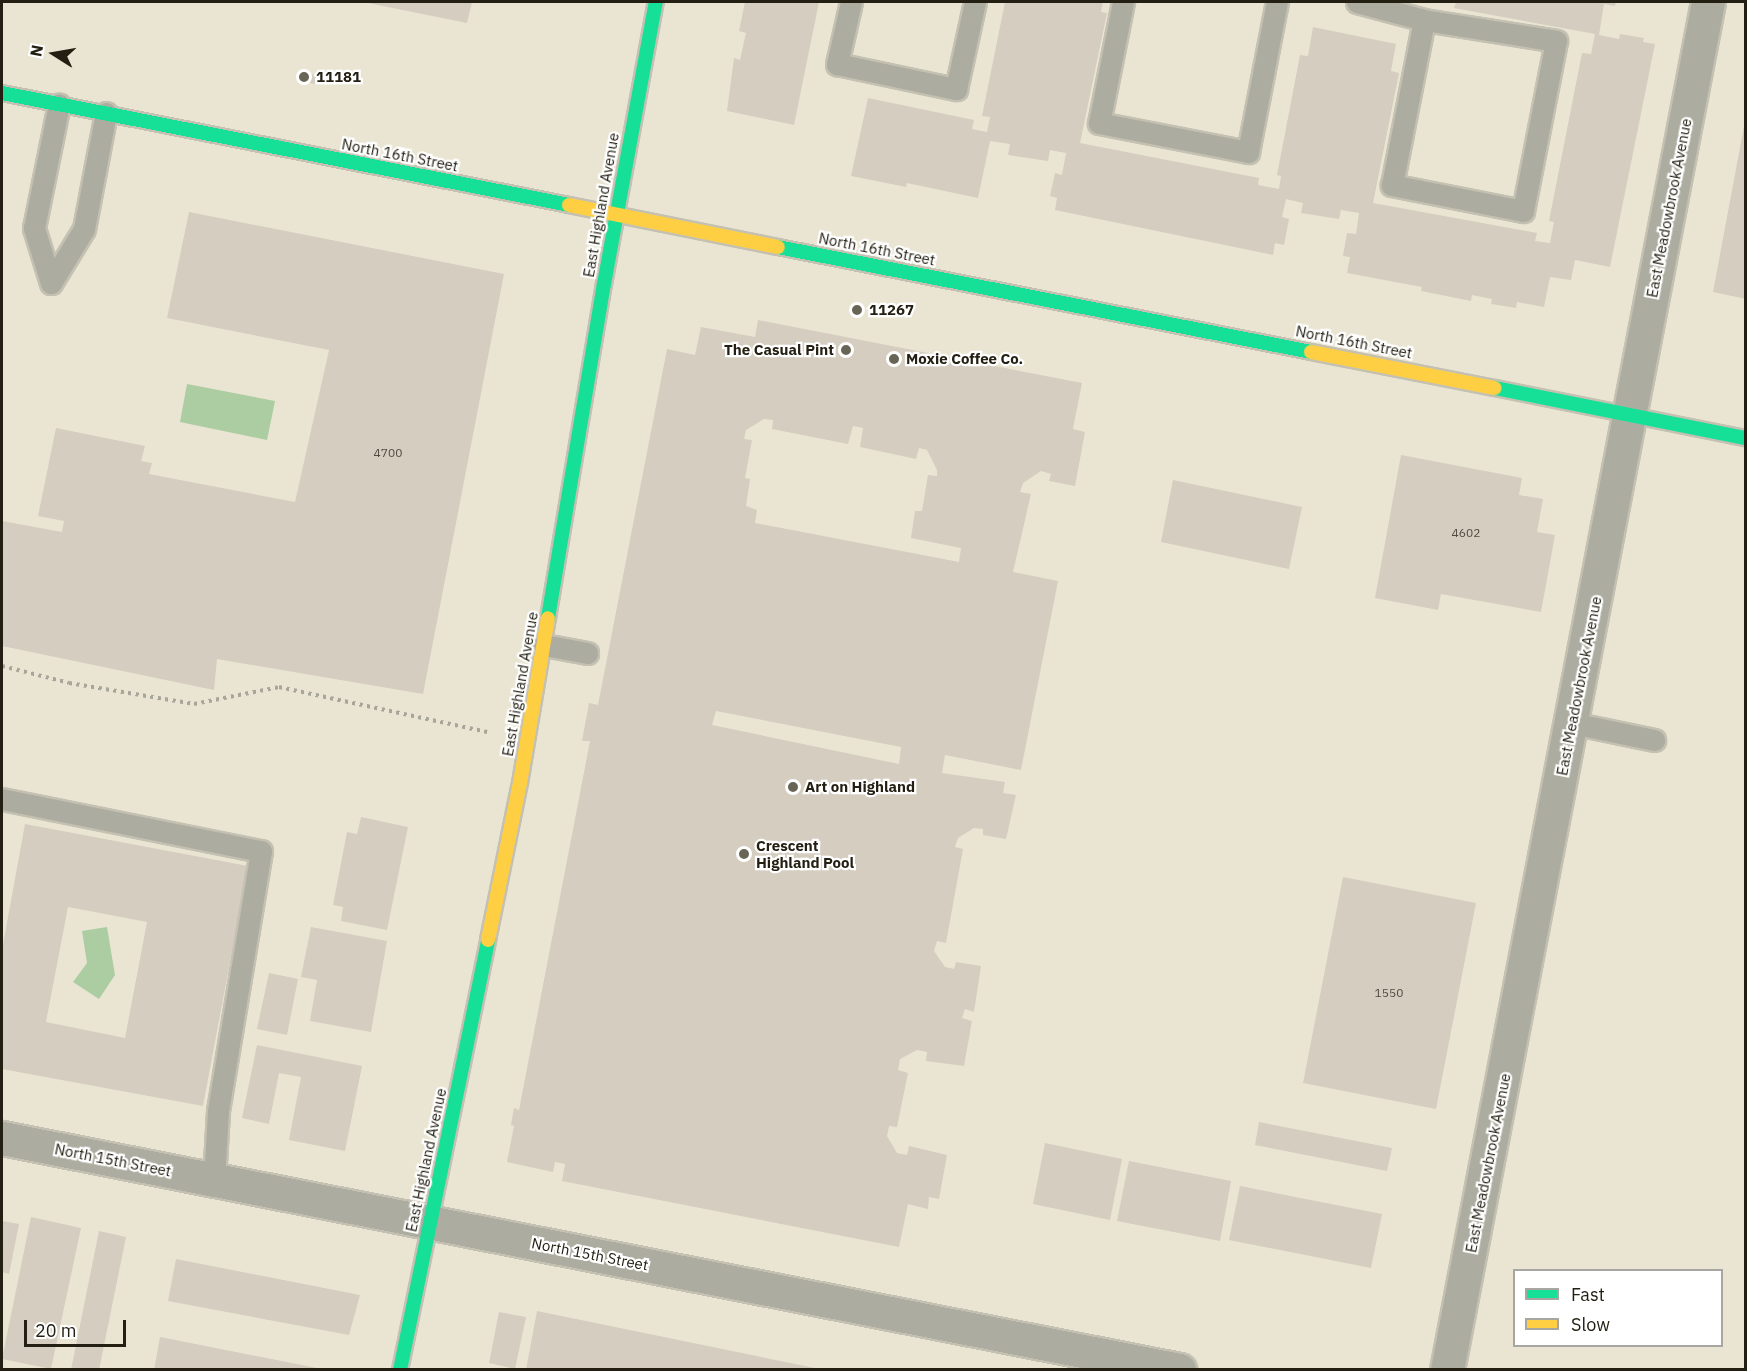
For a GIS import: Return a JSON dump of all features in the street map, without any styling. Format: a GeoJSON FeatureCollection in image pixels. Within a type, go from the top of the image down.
{"type":"FeatureCollection","features":[{"type":"Feature","properties":{"kind":"main road","name":"East Highland Avenue"},"geometry":{"type":"LineString","coordinates":[[400,1370],[520,783],[616,215],[657,2]]}},
{"type":"Feature","properties":{"kind":"main road","name":"North 16th Street"},"geometry":{"type":"LineString","coordinates":[[2,93],[1176,323],[1746,438]]}},
{"type":"Feature","properties":{"kind":"street","name":"East Meadowbrook Avenue"},"geometry":{"type":"LineString","coordinates":[[1447,1370],[1708,2]]}},
{"type":"Feature","properties":{"kind":"street","name":"North 15th Street"},"geometry":{"type":"LineString","coordinates":[[2,1138],[1179,1370]]}},
{"type":"Feature","properties":{"kind":"lane"},"geometry":{"type":"LineString","coordinates":[[851,2],[837,64],[956,89],[975,2]]}},
{"type":"Feature","properties":{"kind":"lane"},"geometry":{"type":"LineString","coordinates":[[1123,2],[1099,123],[1248,152],[1277,2]]}},
{"type":"Feature","properties":{"kind":"lane"},"geometry":{"type":"LineString","coordinates":[[1357,2],[1388,4],[1424,20],[1556,41],[1523,211],[1392,185],[1424,20]]}},
{"type":"Feature","properties":{"kind":"lane"},"geometry":{"type":"LineString","coordinates":[[59,104],[34,228],[51,283],[84,230],[106,114]]}},
{"type":"Feature","properties":{"kind":"lane"},"geometry":{"type":"LineString","coordinates":[[544,645],[587,653]]}},
{"type":"Feature","properties":{"kind":"lane"},"geometry":{"type":"LineString","coordinates":[[1572,723],[1654,740]]}},
{"type":"Feature","properties":{"kind":"lane"},"geometry":{"type":"LineString","coordinates":[[2,799],[261,851],[218,1111],[214,1180]]}},
{"type":"Feature","properties":{"kind":"path"},"geometry":{"type":"LineString","coordinates":[[2,666],[69,682],[194,704],[279,687],[487,732]]}},
{"type":"Feature","properties":{"kind":"shaded area"},"geometry":{"type":"Polygon","coordinates":[[[187,384],[275,401],[267,440],[180,422],[187,384]]]}},
{"type":"Feature","properties":{"kind":"shaded area"},"geometry":{"type":"Polygon","coordinates":[[[107,927],[115,975],[99,999],[73,982],[87,963],[82,931],[107,927]]]}},
{"type":"Feature","properties":{"kind":"building"},"geometry":{"type":"Polygon","coordinates":[[[363,2],[472,2],[467,23],[363,2]]]}},
{"type":"Feature","properties":{"kind":"building"},"geometry":{"type":"Polygon","coordinates":[[[745,2],[819,2],[794,125],[727,111],[734,58],[740,60],[746,33],[739,31],[745,2]]]}},
{"type":"Feature","properties":{"kind":"building"},"geometry":{"type":"Polygon","coordinates":[[[1005,2],[1103,2],[1101,12],[1107,13],[1080,143],[1259,178],[1258,185],[1279,189],[1281,176],[1277,175],[1300,55],[1308,56],[1313,27],[1396,44],[1391,71],[1399,73],[1373,203],[1537,233],[1535,241],[1550,243],[1554,222],[1549,221],[1582,53],[1591,54],[1595,34],[1454,8],[1456,2],[1616,2],[1615,6],[1604,4],[1599,35],[1619,39],[1620,34],[1644,38],[1643,42],[1655,44],[1610,267],[1575,260],[1571,280],[1550,277],[1544,307],[1517,302],[1516,308],[1491,304],[1492,299],[1472,295],[1471,301],[1421,291],[1422,287],[1347,273],[1350,257],[1343,256],[1347,233],[1356,234],[1359,213],[1341,210],[1339,219],[1301,213],[1303,203],[1286,199],[1282,217],[1289,219],[1284,245],[1275,243],[1273,255],[1055,210],[1057,198],[1050,196],[1055,173],[1062,175],[1066,153],[1050,150],[1048,161],[1008,155],[1010,144],[990,141],[978,198],[907,183],[906,187],[851,176],[868,98],[974,120],[972,129],[987,132],[990,117],[982,116],[1005,2]]]}},
{"type":"Feature","properties":{"kind":"building"},"geometry":{"type":"Polygon","coordinates":[[[298,72],[317,75],[315,84],[300,81],[298,72]]]}},
{"type":"Feature","properties":{"kind":"building"},"geometry":{"type":"Polygon","coordinates":[[[1744,126],[1746,127],[1746,299],[1713,292],[1744,126]]]}},
{"type":"Feature","properties":{"kind":"building"},"geometry":{"type":"Polygon","coordinates":[[[189,212],[504,274],[423,694],[217,659],[214,690],[2,646],[2,521],[62,532],[64,521],[38,516],[56,428],[145,446],[141,461],[152,463],[149,474],[295,502],[329,350],[167,318],[189,212]]]}},
{"type":"Feature","properties":{"kind":"building","name":"Art on Highland"},"geometry":{"type":"Polygon","coordinates":[[[758,320],[1082,383],[1073,429],[1085,432],[1075,486],[1049,481],[1051,474],[1041,471],[1023,483],[1020,492],[1031,494],[1013,572],[1058,581],[1021,770],[945,755],[942,773],[1005,782],[1003,793],[1016,795],[1006,839],[983,835],[983,829],[974,828],[958,838],[955,847],[963,849],[946,943],[937,941],[934,951],[945,967],[954,969],[956,962],[981,966],[974,1012],[965,1009],[962,1018],[972,1021],[964,1066],[926,1061],[927,1052],[917,1050],[900,1059],[898,1070],[908,1073],[897,1127],[889,1126],[887,1136],[897,1153],[907,1155],[909,1146],[947,1155],[939,1199],[929,1197],[928,1209],[908,1204],[899,1247],[562,1181],[565,1164],[555,1162],[553,1172],[507,1162],[514,1126],[511,1125],[514,1108],[519,1110],[590,741],[582,741],[589,703],[598,705],[667,349],[695,355],[701,327],[755,337],[758,320]],[[764,419],[746,430],[744,439],[752,440],[745,478],[750,479],[746,506],[757,510],[755,523],[959,562],[961,548],[911,538],[915,511],[922,511],[928,475],[937,476],[937,470],[927,450],[919,448],[916,459],[860,447],[863,428],[853,426],[848,444],[772,429],[773,420],[764,419]],[[716,711],[712,725],[899,764],[901,747],[716,711]]]}},
{"type":"Feature","properties":{"kind":"building"},"geometry":{"type":"Polygon","coordinates":[[[1401,455],[1522,478],[1519,495],[1543,499],[1537,532],[1555,535],[1541,612],[1441,594],[1438,610],[1375,598],[1401,455]]]}},
{"type":"Feature","properties":{"kind":"building"},"geometry":{"type":"Polygon","coordinates":[[[1173,480],[1302,507],[1289,569],[1161,542],[1173,480]]]}},
{"type":"Feature","properties":{"kind":"building"},"geometry":{"type":"Polygon","coordinates":[[[361,817],[408,827],[387,930],[341,921],[343,907],[333,905],[347,832],[357,834],[361,817]]]}},
{"type":"Feature","properties":{"kind":"building"},"geometry":{"type":"Polygon","coordinates":[[[25,824],[248,866],[203,1106],[2,1069],[2,950],[25,824]],[[68,907],[46,1022],[125,1038],[147,922],[68,907]]]}},
{"type":"Feature","properties":{"kind":"building"},"geometry":{"type":"Polygon","coordinates":[[[1343,877],[1476,903],[1436,1109],[1303,1083],[1343,877]]]}},
{"type":"Feature","properties":{"kind":"building"},"geometry":{"type":"Polygon","coordinates":[[[311,927],[387,941],[371,1032],[310,1021],[317,980],[301,977],[311,927]]]}},
{"type":"Feature","properties":{"kind":"building"},"geometry":{"type":"Polygon","coordinates":[[[269,973],[298,979],[287,1035],[257,1029],[269,973]]]}},
{"type":"Feature","properties":{"kind":"building"},"geometry":{"type":"Polygon","coordinates":[[[257,1045],[362,1066],[345,1151],[289,1140],[301,1077],[279,1073],[269,1124],[242,1118],[257,1045]]]}},
{"type":"Feature","properties":{"kind":"building"},"geometry":{"type":"Polygon","coordinates":[[[1259,1122],[1392,1148],[1387,1171],[1255,1145],[1259,1122]]]}},
{"type":"Feature","properties":{"kind":"building"},"geometry":{"type":"Polygon","coordinates":[[[1045,1143],[1122,1159],[1110,1220],[1033,1204],[1045,1143]]]}},
{"type":"Feature","properties":{"kind":"building"},"geometry":{"type":"Polygon","coordinates":[[[1129,1161],[1231,1181],[1220,1241],[1117,1221],[1129,1161]]]}},
{"type":"Feature","properties":{"kind":"building"},"geometry":{"type":"Polygon","coordinates":[[[1240,1186],[1382,1214],[1371,1268],[1229,1240],[1240,1186]]]}},
{"type":"Feature","properties":{"kind":"building"},"geometry":{"type":"Polygon","coordinates":[[[31,1217],[81,1228],[51,1369],[2,1359],[31,1217]]]}},
{"type":"Feature","properties":{"kind":"building"},"geometry":{"type":"Polygon","coordinates":[[[2,1221],[19,1224],[9,1274],[2,1272],[2,1221]]]}},
{"type":"Feature","properties":{"kind":"building"},"geometry":{"type":"Polygon","coordinates":[[[99,1231],[126,1237],[99,1370],[71,1370],[99,1231]]]}},
{"type":"Feature","properties":{"kind":"building"},"geometry":{"type":"Polygon","coordinates":[[[176,1259],[360,1295],[349,1335],[168,1301],[176,1259]]]}},
{"type":"Feature","properties":{"kind":"building"},"geometry":{"type":"Polygon","coordinates":[[[537,1311],[815,1368],[815,1370],[526,1370],[537,1311]]]}},
{"type":"Feature","properties":{"kind":"building"},"geometry":{"type":"Polygon","coordinates":[[[499,1312],[526,1317],[515,1369],[489,1363],[499,1312]]]}},
{"type":"Feature","properties":{"kind":"building"},"geometry":{"type":"Polygon","coordinates":[[[160,1337],[317,1368],[316,1370],[154,1370],[160,1337]]]}},
{"type":"Feature","properties":{"kind":"traffic: fast"},"geometry":{"type":"LineString","coordinates":[[548,618],[604,284],[656,2]]}},
{"type":"Feature","properties":{"kind":"traffic: fast"},"geometry":{"type":"LineString","coordinates":[[2,93],[569,205]]}},
{"type":"Feature","properties":{"kind":"traffic: fast"},"geometry":{"type":"LineString","coordinates":[[778,247],[1311,352]]}},
{"type":"Feature","properties":{"kind":"traffic: fast"},"geometry":{"type":"LineString","coordinates":[[1495,388],[1746,438]]}},
{"type":"Feature","properties":{"kind":"traffic: fast"},"geometry":{"type":"LineString","coordinates":[[400,1370],[488,940]]}},
{"type":"Feature","properties":{"kind":"traffic: slow"},"geometry":{"type":"LineString","coordinates":[[569,205],[778,247]]}},
{"type":"Feature","properties":{"kind":"traffic: slow"},"geometry":{"type":"LineString","coordinates":[[1311,352],[1495,388]]}},
{"type":"Feature","properties":{"kind":"traffic: slow"},"geometry":{"type":"LineString","coordinates":[[488,940],[520,783],[548,618]]}},
{"type":"Feature","properties":{"kind":"place","name":"11181"},"geometry":{"type":"Point","coordinates":[304,77]}},
{"type":"Feature","properties":{"kind":"place","name":"11267"},"geometry":{"type":"Point","coordinates":[857,310]}},
{"type":"Feature","properties":{"kind":"place","name":"The Casual Pint"},"geometry":{"type":"Point","coordinates":[846,350]}},
{"type":"Feature","properties":{"kind":"place","name":"Moxie Coffee Co."},"geometry":{"type":"Point","coordinates":[894,359]}},
{"type":"Feature","properties":{"kind":"place","name":"Art on Highland"},"geometry":{"type":"Point","coordinates":[793,787]}},
{"type":"Feature","properties":{"kind":"place","name":"Crescent Highland Pool"},"geometry":{"type":"Point","coordinates":[744,854]}}]}
